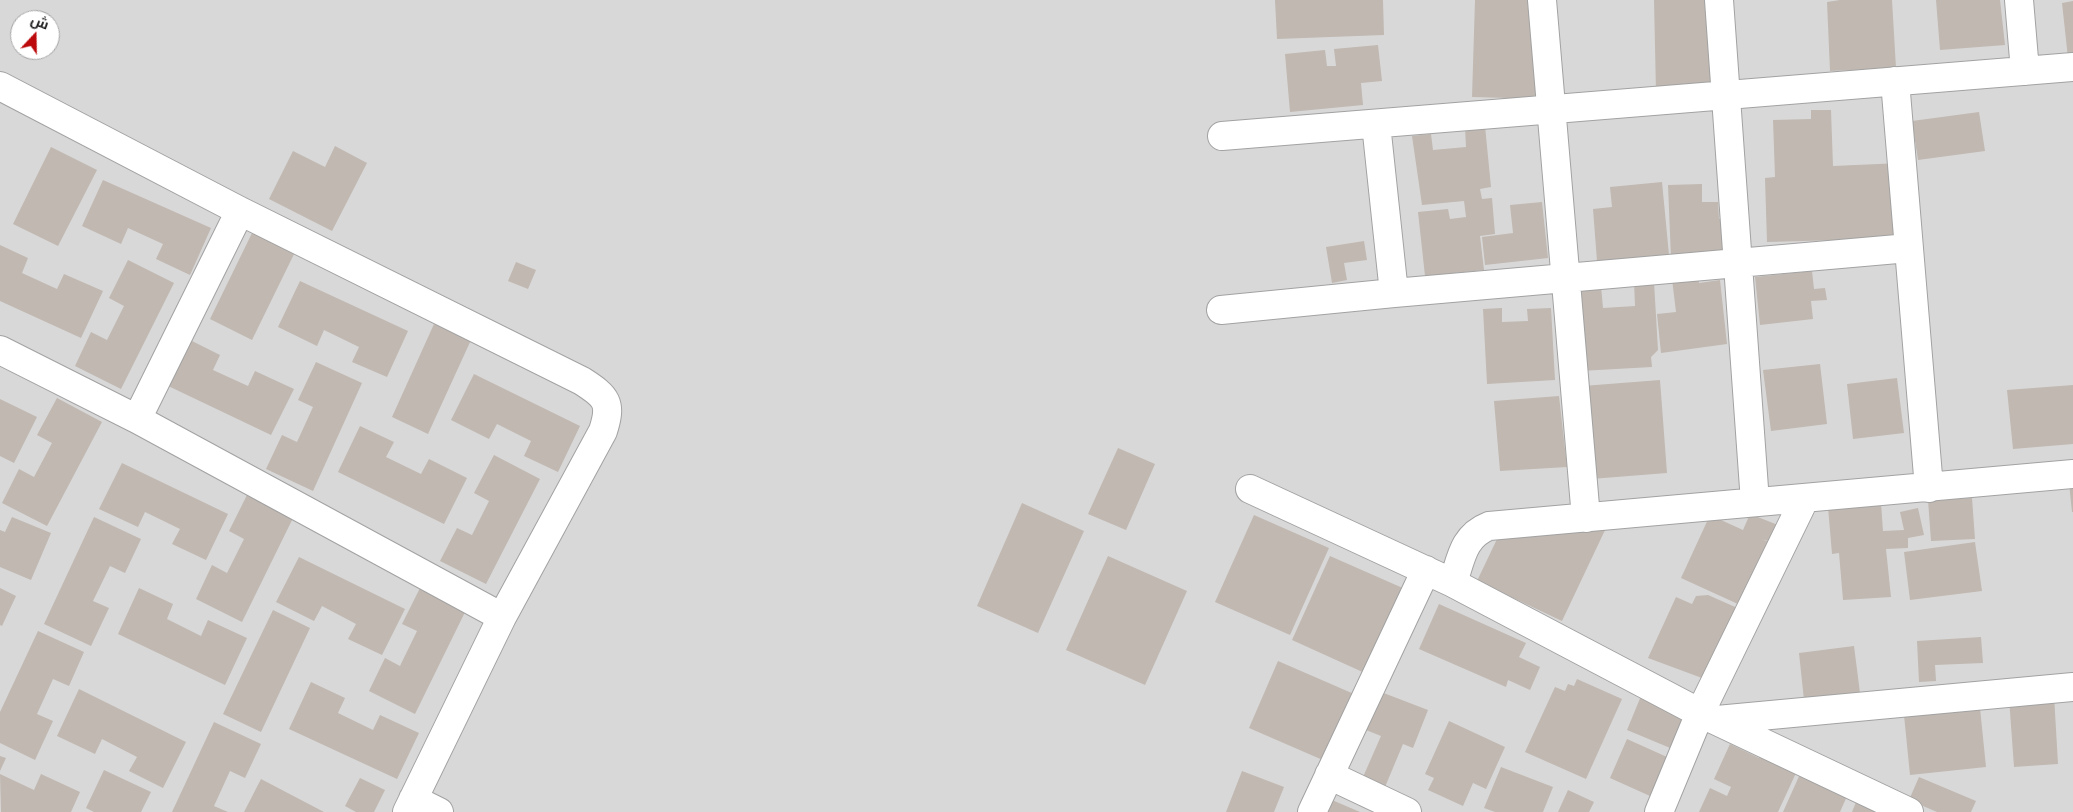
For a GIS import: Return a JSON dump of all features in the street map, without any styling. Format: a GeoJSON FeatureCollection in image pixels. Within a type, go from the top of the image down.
{"type":"FeatureCollection","features":[{"type":"Feature","properties":{"kind":"street"},"geometry":{"type":"LineString","coordinates":[[1542,0],[1586,518]]}},
{"type":"Feature","properties":{"kind":"street"},"geometry":{"type":"LineString","coordinates":[[1719,0],[1755,502]]}},
{"type":"Feature","properties":{"kind":"street"},"geometry":{"type":"LineString","coordinates":[[2019,0],[2024,71]]}},
{"type":"Feature","properties":{"kind":"street"},"geometry":{"type":"LineString","coordinates":[[1222,136],[2073,67]]}},
{"type":"Feature","properties":{"kind":"street"},"geometry":{"type":"LineString","coordinates":[[1895,81],[1929,488]]}},
{"type":"Feature","properties":{"kind":"street"},"geometry":{"type":"LineString","coordinates":[[0,86],[240,211],[582,381],[604,397],[608,405],[608,415],[603,431],[502,617],[410,806],[439,812]]}},
{"type":"Feature","properties":{"kind":"street"},"geometry":{"type":"LineString","coordinates":[[1376,124],[1394,292]]}},
{"type":"Feature","properties":{"kind":"street"},"geometry":{"type":"LineString","coordinates":[[137,419],[240,211]]}},
{"type":"Feature","properties":{"kind":"street"},"geometry":{"type":"LineString","coordinates":[[1221,310],[1394,292],[1909,248]]}},
{"type":"Feature","properties":{"kind":"street"},"geometry":{"type":"LineString","coordinates":[[0,350],[137,419],[502,617]]}},
{"type":"Feature","properties":{"kind":"street"},"geometry":{"type":"LineString","coordinates":[[1453,583],[1467,542],[1478,531],[1489,526],[2073,474]]}},
{"type":"Feature","properties":{"kind":"street"},"geometry":{"type":"LineString","coordinates":[[1250,489],[1453,583],[1708,717],[1909,812]]}},
{"type":"Feature","properties":{"kind":"street"},"geometry":{"type":"LineString","coordinates":[[1659,812],[1708,717],[1805,498]]}},
{"type":"Feature","properties":{"kind":"street"},"geometry":{"type":"LineString","coordinates":[[1312,812],[1426,570]]}},
{"type":"Feature","properties":{"kind":"street"},"geometry":{"type":"LineString","coordinates":[[1708,717],[2073,687]]}},
{"type":"Feature","properties":{"kind":"street"},"geometry":{"type":"LineString","coordinates":[[1329,775],[1407,812]]}},
{"type":"Feature","properties":{"kind":"shaded area"},"geometry":{"type":"Polygon","coordinates":[[[0,0],[2073,0],[2073,812],[0,812],[0,0]]]}},
{"type":"Feature","properties":{"kind":"building"},"geometry":{"type":"Polygon","coordinates":[[[1275,0],[1383,0],[1384,35],[1277,39],[1275,0]]]}},
{"type":"Feature","properties":{"kind":"building"},"geometry":{"type":"Polygon","coordinates":[[[1475,0],[1547,0],[1545,99],[1472,97],[1475,0]]]}},
{"type":"Feature","properties":{"kind":"building"},"geometry":{"type":"Polygon","coordinates":[[[1654,0],[1727,0],[1716,92],[1656,93],[1654,0]]]}},
{"type":"Feature","properties":{"kind":"building"},"geometry":{"type":"Polygon","coordinates":[[[1840,0],[1892,0],[1896,68],[1830,71],[1827,2],[1840,0]]]}},
{"type":"Feature","properties":{"kind":"building"},"geometry":{"type":"Polygon","coordinates":[[[1936,0],[2000,0],[2005,45],[1940,50],[1936,0]]]}},
{"type":"Feature","properties":{"kind":"building"},"geometry":{"type":"Polygon","coordinates":[[[2073,1],[2073,57],[2068,58],[2062,3],[2073,1]]]}},
{"type":"Feature","properties":{"kind":"building"},"geometry":{"type":"Polygon","coordinates":[[[1378,45],[1382,81],[1361,83],[1363,105],[1290,112],[1285,54],[1325,50],[1327,66],[1336,66],[1334,49],[1378,45]]]}},
{"type":"Feature","properties":{"kind":"building"},"geometry":{"type":"Polygon","coordinates":[[[1811,110],[1831,110],[1833,166],[1901,163],[1907,250],[1840,252],[1840,240],[1767,242],[1765,178],[1775,177],[1773,120],[1811,119],[1811,110]]]}},
{"type":"Feature","properties":{"kind":"building"},"geometry":{"type":"Polygon","coordinates":[[[1979,112],[1985,151],[1918,160],[1912,121],[1979,112]]]}},
{"type":"Feature","properties":{"kind":"building"},"geometry":{"type":"Polygon","coordinates":[[[1485,126],[1491,187],[1480,189],[1482,199],[1492,198],[1495,234],[1480,236],[1484,270],[1425,276],[1418,212],[1448,209],[1450,219],[1466,217],[1464,201],[1422,205],[1412,136],[1431,134],[1433,150],[1466,147],[1465,128],[1485,126]]]}},
{"type":"Feature","properties":{"kind":"building"},"geometry":{"type":"Polygon","coordinates":[[[335,146],[367,163],[332,231],[269,199],[293,151],[325,167],[335,146]]]}},
{"type":"Feature","properties":{"kind":"building"},"geometry":{"type":"Polygon","coordinates":[[[51,147],[97,170],[58,246],[13,224],[51,147]]]}},
{"type":"Feature","properties":{"kind":"building"},"geometry":{"type":"Polygon","coordinates":[[[103,180],[211,228],[190,275],[156,259],[163,244],[128,228],[121,244],[82,226],[103,180]]]}},
{"type":"Feature","properties":{"kind":"building"},"geometry":{"type":"Polygon","coordinates":[[[1662,182],[1669,255],[1597,261],[1593,209],[1612,207],[1610,187],[1662,182]]]}},
{"type":"Feature","properties":{"kind":"building"},"geometry":{"type":"Polygon","coordinates":[[[1702,184],[1702,202],[1718,202],[1719,219],[1738,218],[1739,255],[1671,258],[1668,185],[1702,184]]]}},
{"type":"Feature","properties":{"kind":"building"},"geometry":{"type":"Polygon","coordinates":[[[1542,202],[1548,258],[1485,265],[1482,237],[1513,233],[1510,205],[1542,202]]]}},
{"type":"Feature","properties":{"kind":"building"},"geometry":{"type":"Polygon","coordinates":[[[254,229],[296,250],[252,340],[210,319],[254,229]]]}},
{"type":"Feature","properties":{"kind":"building"},"geometry":{"type":"Polygon","coordinates":[[[1364,241],[1367,260],[1344,263],[1347,280],[1332,283],[1326,247],[1364,241]]]}},
{"type":"Feature","properties":{"kind":"building"},"geometry":{"type":"Polygon","coordinates":[[[0,245],[28,258],[22,273],[57,289],[64,274],[103,291],[81,338],[0,301],[0,245]]]}},
{"type":"Feature","properties":{"kind":"building"},"geometry":{"type":"Polygon","coordinates":[[[128,260],[174,283],[121,389],[75,366],[91,332],[107,340],[124,306],[109,298],[128,260]]]}},
{"type":"Feature","properties":{"kind":"building"},"geometry":{"type":"Polygon","coordinates":[[[516,262],[536,270],[528,289],[508,281],[516,262]]]}},
{"type":"Feature","properties":{"kind":"building"},"geometry":{"type":"Polygon","coordinates":[[[1812,271],[1814,289],[1825,288],[1827,300],[1811,301],[1813,319],[1760,325],[1755,277],[1812,271]]]}},
{"type":"Feature","properties":{"kind":"building"},"geometry":{"type":"Polygon","coordinates":[[[1698,276],[1699,283],[1720,280],[1727,344],[1661,353],[1657,314],[1676,312],[1672,279],[1698,276]]]}},
{"type":"Feature","properties":{"kind":"building"},"geometry":{"type":"Polygon","coordinates":[[[300,281],[408,331],[387,377],[352,362],[359,347],[324,330],[317,346],[278,327],[300,281]]]}},
{"type":"Feature","properties":{"kind":"building"},"geometry":{"type":"Polygon","coordinates":[[[1634,282],[1654,282],[1658,350],[1651,357],[1652,367],[1580,371],[1575,287],[1601,286],[1603,308],[1635,306],[1634,282]]]}},
{"type":"Feature","properties":{"kind":"building"},"geometry":{"type":"Polygon","coordinates":[[[1502,308],[1502,322],[1528,321],[1527,309],[1551,308],[1555,380],[1487,384],[1483,309],[1502,308]]]}},
{"type":"Feature","properties":{"kind":"building"},"geometry":{"type":"Polygon","coordinates":[[[434,324],[471,340],[428,434],[392,417],[434,324]]]}},
{"type":"Feature","properties":{"kind":"building"},"geometry":{"type":"Polygon","coordinates":[[[186,338],[220,355],[213,370],[248,386],[255,371],[294,389],[271,435],[164,384],[186,338]]]}},
{"type":"Feature","properties":{"kind":"building"},"geometry":{"type":"Polygon","coordinates":[[[316,362],[362,383],[313,491],[266,469],[282,435],[297,442],[313,407],[298,400],[316,362]]]}},
{"type":"Feature","properties":{"kind":"building"},"geometry":{"type":"Polygon","coordinates":[[[1820,364],[1827,424],[1771,431],[1763,370],[1820,364]]]}},
{"type":"Feature","properties":{"kind":"building"},"geometry":{"type":"Polygon","coordinates":[[[474,374],[580,426],[558,472],[524,456],[531,441],[497,424],[489,439],[451,420],[474,374]]]}},
{"type":"Feature","properties":{"kind":"building"},"geometry":{"type":"Polygon","coordinates":[[[1897,378],[1904,433],[1853,439],[1847,384],[1897,378]]]}},
{"type":"Feature","properties":{"kind":"building"},"geometry":{"type":"Polygon","coordinates":[[[1660,380],[1667,473],[1591,479],[1583,386],[1660,380]]]}},
{"type":"Feature","properties":{"kind":"building"},"geometry":{"type":"Polygon","coordinates":[[[2073,385],[2073,444],[2013,449],[2007,390],[2073,385]]]}},
{"type":"Feature","properties":{"kind":"building"},"geometry":{"type":"Polygon","coordinates":[[[1559,396],[1567,467],[1500,471],[1494,401],[1559,396]]]}},
{"type":"Feature","properties":{"kind":"building"},"geometry":{"type":"Polygon","coordinates":[[[57,398],[102,422],[47,526],[2,503],[19,469],[34,477],[52,443],[37,435],[57,398]]]}},
{"type":"Feature","properties":{"kind":"building"},"geometry":{"type":"Polygon","coordinates":[[[0,399],[37,417],[14,463],[0,456],[0,399]]]}},
{"type":"Feature","properties":{"kind":"building"},"geometry":{"type":"Polygon","coordinates":[[[360,426],[394,442],[386,457],[421,474],[429,459],[467,478],[444,524],[338,472],[360,426]]]}},
{"type":"Feature","properties":{"kind":"building"},"geometry":{"type":"Polygon","coordinates":[[[1118,448],[1155,464],[1126,530],[1088,514],[1118,448]]]}},
{"type":"Feature","properties":{"kind":"building"},"geometry":{"type":"Polygon","coordinates":[[[494,455],[540,479],[486,584],[440,561],[457,528],[472,535],[489,501],[474,493],[494,455]]]}},
{"type":"Feature","properties":{"kind":"building"},"geometry":{"type":"Polygon","coordinates":[[[122,463],[228,514],[206,560],[172,544],[180,529],[145,512],[138,527],[99,509],[122,463]]]}},
{"type":"Feature","properties":{"kind":"building"},"geometry":{"type":"Polygon","coordinates":[[[2069,483],[2073,483],[2073,512],[2072,512],[2069,483]]]}},
{"type":"Feature","properties":{"kind":"building"},"geometry":{"type":"Polygon","coordinates":[[[248,493],[294,516],[242,622],[196,599],[212,565],[227,573],[244,539],[229,531],[248,493]]]}},
{"type":"Feature","properties":{"kind":"building"},"geometry":{"type":"Polygon","coordinates":[[[1972,498],[1975,539],[1931,541],[1928,500],[1972,498]]]}},
{"type":"Feature","properties":{"kind":"building"},"geometry":{"type":"Polygon","coordinates":[[[1022,503],[1084,531],[1038,633],[977,606],[1022,503]]]}},
{"type":"Feature","properties":{"kind":"building"},"geometry":{"type":"Polygon","coordinates":[[[1881,503],[1883,531],[1904,530],[1900,512],[1918,508],[1924,535],[1908,538],[1908,548],[1886,549],[1891,597],[1843,600],[1839,553],[1832,554],[1828,507],[1881,503]]]}},
{"type":"Feature","properties":{"kind":"building"},"geometry":{"type":"Polygon","coordinates":[[[1750,514],[1778,525],[1771,542],[1762,539],[1780,547],[1751,610],[1681,578],[1710,515],[1743,530],[1750,514]]]}},
{"type":"Feature","properties":{"kind":"building"},"geometry":{"type":"Polygon","coordinates":[[[1254,515],[1329,548],[1290,635],[1215,602],[1254,515]]]}},
{"type":"Feature","properties":{"kind":"building"},"geometry":{"type":"Polygon","coordinates":[[[12,517],[51,533],[31,580],[0,567],[0,530],[5,532],[12,517]]]}},
{"type":"Feature","properties":{"kind":"building"},"geometry":{"type":"Polygon","coordinates":[[[94,517],[141,539],[125,573],[110,566],[93,601],[109,608],[91,646],[44,624],[94,517]]]}},
{"type":"Feature","properties":{"kind":"building"},"geometry":{"type":"Polygon","coordinates":[[[1606,528],[1562,621],[1477,581],[1498,537],[1606,528]]]}},
{"type":"Feature","properties":{"kind":"building"},"geometry":{"type":"Polygon","coordinates":[[[1975,542],[1982,591],[1910,600],[1904,552],[1975,542]]]}},
{"type":"Feature","properties":{"kind":"building"},"geometry":{"type":"Polygon","coordinates":[[[1108,556],[1187,591],[1145,685],[1066,650],[1108,556]]]}},
{"type":"Feature","properties":{"kind":"building"},"geometry":{"type":"Polygon","coordinates":[[[1330,556],[1405,589],[1367,674],[1292,640],[1330,556]]]}},
{"type":"Feature","properties":{"kind":"building"},"geometry":{"type":"Polygon","coordinates":[[[299,557],[405,609],[382,655],[348,639],[356,624],[322,606],[314,621],[276,602],[299,557]]]}},
{"type":"Feature","properties":{"kind":"building"},"geometry":{"type":"Polygon","coordinates":[[[421,586],[467,608],[415,714],[369,691],[385,658],[400,666],[417,631],[402,624],[421,586]]]}},
{"type":"Feature","properties":{"kind":"building"},"geometry":{"type":"Polygon","coordinates":[[[0,588],[16,596],[2,626],[0,625],[0,588]]]}},
{"type":"Feature","properties":{"kind":"building"},"geometry":{"type":"Polygon","coordinates":[[[139,588],[173,604],[167,619],[201,636],[208,620],[247,638],[225,685],[118,634],[139,588]]]}},
{"type":"Feature","properties":{"kind":"building"},"geometry":{"type":"Polygon","coordinates":[[[1708,595],[1742,610],[1710,681],[1648,658],[1676,597],[1692,604],[1696,596],[1708,595]]]}},
{"type":"Feature","properties":{"kind":"building"},"geometry":{"type":"Polygon","coordinates":[[[1439,604],[1526,643],[1519,657],[1540,667],[1530,690],[1508,680],[1506,687],[1419,649],[1439,604]]]}},
{"type":"Feature","properties":{"kind":"building"},"geometry":{"type":"Polygon","coordinates":[[[273,610],[310,628],[261,732],[223,714],[273,610]]]}},
{"type":"Feature","properties":{"kind":"building"},"geometry":{"type":"Polygon","coordinates":[[[38,631],[84,652],[69,686],[53,679],[37,714],[53,721],[35,760],[0,743],[0,712],[38,631]]]}},
{"type":"Feature","properties":{"kind":"building"},"geometry":{"type":"Polygon","coordinates":[[[1981,637],[1983,663],[1935,665],[1936,681],[1919,682],[1917,641],[1981,637]]]}},
{"type":"Feature","properties":{"kind":"building"},"geometry":{"type":"Polygon","coordinates":[[[1854,646],[1860,693],[1804,700],[1799,653],[1854,646]]]}},
{"type":"Feature","properties":{"kind":"building"},"geometry":{"type":"Polygon","coordinates":[[[1278,661],[1354,694],[1325,761],[1249,728],[1278,661]]]}},
{"type":"Feature","properties":{"kind":"building"},"geometry":{"type":"Polygon","coordinates":[[[1577,679],[1622,699],[1586,779],[1525,752],[1555,687],[1565,691],[1568,684],[1574,686],[1577,679]]]}},
{"type":"Feature","properties":{"kind":"building"},"geometry":{"type":"Polygon","coordinates":[[[311,682],[345,698],[338,713],[373,730],[380,715],[419,733],[397,779],[289,729],[311,682]]]}},
{"type":"Feature","properties":{"kind":"building"},"geometry":{"type":"Polygon","coordinates":[[[79,689],[186,742],[163,788],[129,771],[137,757],[102,739],[95,754],[57,736],[79,689]]]}},
{"type":"Feature","properties":{"kind":"building"},"geometry":{"type":"Polygon","coordinates":[[[1381,692],[1428,710],[1413,748],[1403,744],[1385,787],[1363,777],[1381,736],[1366,730],[1381,692]]]}},
{"type":"Feature","properties":{"kind":"building"},"geometry":{"type":"Polygon","coordinates":[[[2054,695],[2058,764],[2014,767],[2009,698],[2054,695]]]}},
{"type":"Feature","properties":{"kind":"building"},"geometry":{"type":"Polygon","coordinates":[[[1641,696],[1689,716],[1675,750],[1627,730],[1641,696]]]}},
{"type":"Feature","properties":{"kind":"building"},"geometry":{"type":"Polygon","coordinates":[[[1980,708],[1986,767],[1910,775],[1904,715],[1980,708]]]}},
{"type":"Feature","properties":{"kind":"building"},"geometry":{"type":"Polygon","coordinates":[[[1449,721],[1505,747],[1486,789],[1473,783],[1463,806],[1428,790],[1434,778],[1425,774],[1449,721]]]}},
{"type":"Feature","properties":{"kind":"building"},"geometry":{"type":"Polygon","coordinates":[[[214,722],[261,744],[245,778],[230,771],[214,806],[228,812],[172,812],[214,722]]]}},
{"type":"Feature","properties":{"kind":"building"},"geometry":{"type":"Polygon","coordinates":[[[1627,739],[1667,757],[1650,796],[1610,778],[1627,739]]]}},
{"type":"Feature","properties":{"kind":"building"},"geometry":{"type":"Polygon","coordinates":[[[1766,743],[1802,760],[1778,812],[1699,812],[1710,788],[1727,796],[1731,787],[1714,779],[1730,744],[1759,758],[1766,743]]]}},
{"type":"Feature","properties":{"kind":"building"},"geometry":{"type":"Polygon","coordinates":[[[0,756],[6,758],[0,771],[0,756]]]}},
{"type":"Feature","properties":{"kind":"building"},"geometry":{"type":"Polygon","coordinates":[[[1501,767],[1553,787],[1543,812],[1495,812],[1484,808],[1501,767]]]}},
{"type":"Feature","properties":{"kind":"building"},"geometry":{"type":"Polygon","coordinates":[[[104,770],[151,792],[141,812],[94,812],[86,808],[104,770]]]}},
{"type":"Feature","properties":{"kind":"building"},"geometry":{"type":"Polygon","coordinates":[[[1242,771],[1284,787],[1274,812],[1226,812],[1242,771]]]}},
{"type":"Feature","properties":{"kind":"building"},"geometry":{"type":"Polygon","coordinates":[[[0,774],[34,790],[41,774],[80,792],[71,812],[1,812],[0,774]]]}},
{"type":"Feature","properties":{"kind":"building"},"geometry":{"type":"Polygon","coordinates":[[[1800,774],[1847,796],[1840,812],[1783,812],[1800,774]]]}},
{"type":"Feature","properties":{"kind":"building"},"geometry":{"type":"Polygon","coordinates":[[[1919,777],[1976,801],[1971,812],[1937,812],[1909,800],[1919,777]]]}},
{"type":"Feature","properties":{"kind":"building"},"geometry":{"type":"Polygon","coordinates":[[[360,778],[385,790],[374,812],[356,812],[345,806],[360,778]]]}},
{"type":"Feature","properties":{"kind":"building"},"geometry":{"type":"Polygon","coordinates":[[[261,779],[324,812],[244,812],[261,779]]]}},
{"type":"Feature","properties":{"kind":"building"},"geometry":{"type":"Polygon","coordinates":[[[1568,790],[1594,802],[1589,812],[1558,812],[1568,790]]]}},
{"type":"Feature","properties":{"kind":"building"},"geometry":{"type":"Polygon","coordinates":[[[1859,795],[1913,812],[1852,812],[1859,795]]]}},
{"type":"Feature","properties":{"kind":"building"},"geometry":{"type":"Polygon","coordinates":[[[1332,800],[1360,812],[1327,812],[1332,800]]]}}]}
